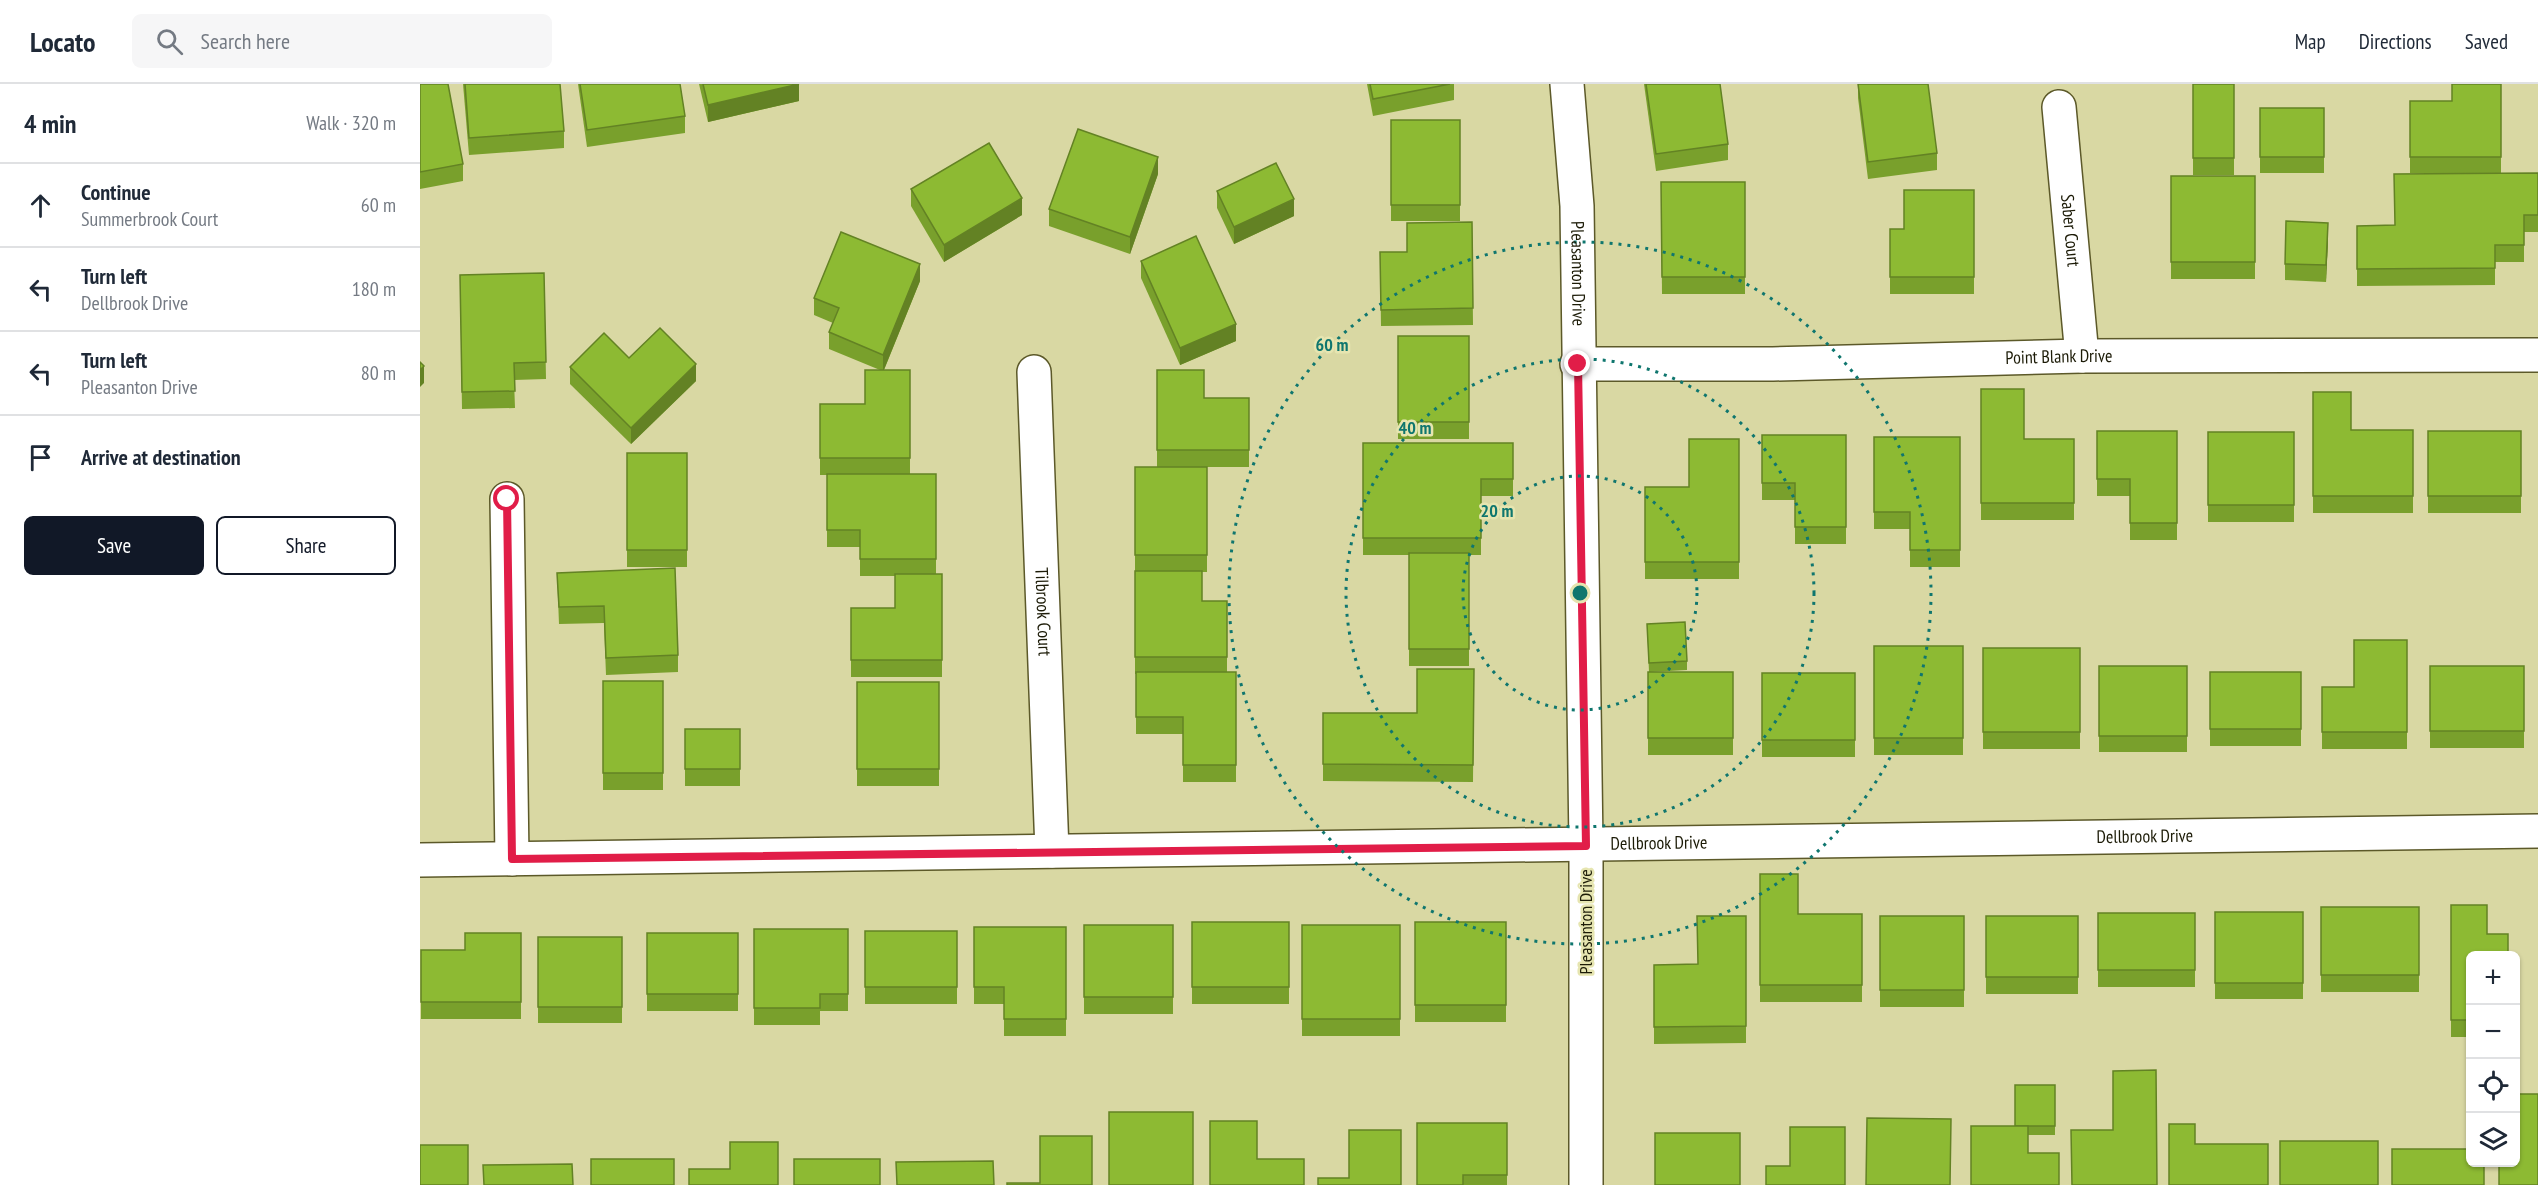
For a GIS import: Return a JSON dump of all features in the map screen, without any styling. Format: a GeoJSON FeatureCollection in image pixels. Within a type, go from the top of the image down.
{"type":"FeatureCollection","features":[{"type":"Feature","properties":{"kind":"street","name":"Pleasanton Drive"},"geometry":{"type":"LineString","coordinates":[[1567,84],[1577,206],[1586,846],[1586,1185]]}},
{"type":"Feature","properties":{"kind":"street","name":"Saber Court"},"geometry":{"type":"LineString","coordinates":[[2059,107],[2082,356]]}},
{"type":"Feature","properties":{"kind":"street","name":"Point Blank Drive"},"geometry":{"type":"LineString","coordinates":[[1578,364],[1773,364],[2082,356],[2538,354]]}},
{"type":"Feature","properties":{"kind":"street","name":"Tilbrook Court"},"geometry":{"type":"LineString","coordinates":[[1034,372],[1052,851]]}},
{"type":"Feature","properties":{"kind":"street"},"geometry":{"type":"LineString","coordinates":[[507,499],[512,859]]}},
{"type":"Feature","properties":{"kind":"street","name":"Dellbrook Drive"},"geometry":{"type":"LineString","coordinates":[[420,860],[1586,846],[2538,831]]}},
{"type":"Feature","properties":{"kind":"building"},"geometry":{"type":"Polygon","coordinates":[[[420,84],[448,84],[463,164],[420,172],[420,84]]]}},
{"type":"Feature","properties":{"kind":"building"},"geometry":{"type":"Polygon","coordinates":[[[465,84],[560,84],[564,131],[469,138],[465,84]]]}},
{"type":"Feature","properties":{"kind":"building"},"geometry":{"type":"Polygon","coordinates":[[[580,84],[680,84],[685,116],[587,130],[580,84]]]}},
{"type":"Feature","properties":{"kind":"building"},"geometry":{"type":"Polygon","coordinates":[[[703,84],[799,84],[708,105],[703,84]]]}},
{"type":"Feature","properties":{"kind":"building"},"geometry":{"type":"Polygon","coordinates":[[[1370,84],[1450,84],[1373,99],[1370,84]]]}},
{"type":"Feature","properties":{"kind":"building"},"geometry":{"type":"Polygon","coordinates":[[[1646,84],[1720,84],[1728,144],[1656,154],[1646,84]]]}},
{"type":"Feature","properties":{"kind":"building"},"geometry":{"type":"Polygon","coordinates":[[[1858,84],[1928,84],[1937,153],[1868,162],[1858,84]]]}},
{"type":"Feature","properties":{"kind":"building"},"geometry":{"type":"Polygon","coordinates":[[[2193,84],[2234,84],[2234,158],[2193,158],[2193,84]]]}},
{"type":"Feature","properties":{"kind":"building"},"geometry":{"type":"Polygon","coordinates":[[[2452,84],[2501,84],[2501,157],[2410,157],[2410,101],[2452,101],[2452,84]]]}},
{"type":"Feature","properties":{"kind":"building"},"geometry":{"type":"Polygon","coordinates":[[[2260,108],[2324,108],[2324,157],[2260,157],[2260,108]]]}},
{"type":"Feature","properties":{"kind":"building"},"geometry":{"type":"Polygon","coordinates":[[[1391,120],[1460,120],[1460,205],[1391,205],[1391,120]]]}},
{"type":"Feature","properties":{"kind":"building"},"geometry":{"type":"Polygon","coordinates":[[[1078,129],[1158,157],[1130,237],[1049,209],[1078,129]]]}},
{"type":"Feature","properties":{"kind":"building"},"geometry":{"type":"Polygon","coordinates":[[[989,143],[1022,198],[944,245],[911,189],[989,143]]]}},
{"type":"Feature","properties":{"kind":"building"},"geometry":{"type":"Polygon","coordinates":[[[1276,163],[1294,199],[1234,227],[1217,191],[1276,163]]]}},
{"type":"Feature","properties":{"kind":"building"},"geometry":{"type":"Polygon","coordinates":[[[2538,173],[2538,215],[2524,215],[2524,245],[2495,245],[2495,268],[2357,269],[2357,226],[2395,225],[2394,174],[2538,173]]]}},
{"type":"Feature","properties":{"kind":"building"},"geometry":{"type":"Polygon","coordinates":[[[2171,176],[2255,176],[2255,262],[2171,262],[2171,176]]]}},
{"type":"Feature","properties":{"kind":"building"},"geometry":{"type":"Polygon","coordinates":[[[1661,182],[1745,182],[1745,277],[1662,277],[1661,182]]]}},
{"type":"Feature","properties":{"kind":"building"},"geometry":{"type":"Polygon","coordinates":[[[1904,190],[1974,190],[1974,277],[1890,277],[1890,229],[1904,229],[1904,190]]]}},
{"type":"Feature","properties":{"kind":"building"},"geometry":{"type":"Polygon","coordinates":[[[2286,221],[2328,223],[2326,265],[2285,264],[2286,221]]]}},
{"type":"Feature","properties":{"kind":"building"},"geometry":{"type":"Polygon","coordinates":[[[1472,222],[1473,308],[1381,310],[1380,252],[1407,252],[1407,223],[1472,222]]]}},
{"type":"Feature","properties":{"kind":"building"},"geometry":{"type":"Polygon","coordinates":[[[841,232],[920,264],[883,355],[829,332],[839,308],[814,298],[841,232]]]}},
{"type":"Feature","properties":{"kind":"building"},"geometry":{"type":"Polygon","coordinates":[[[1196,236],[1236,324],[1180,348],[1141,261],[1196,236]]]}},
{"type":"Feature","properties":{"kind":"building"},"geometry":{"type":"Polygon","coordinates":[[[544,273],[546,362],[514,363],[515,391],[462,392],[460,275],[544,273]]]}},
{"type":"Feature","properties":{"kind":"building"},"geometry":{"type":"Polygon","coordinates":[[[660,328],[696,364],[631,428],[570,367],[604,333],[629,358],[660,328]]]}},
{"type":"Feature","properties":{"kind":"building"},"geometry":{"type":"Polygon","coordinates":[[[1398,336],[1469,336],[1469,422],[1398,422],[1398,336]]]}},
{"type":"Feature","properties":{"kind":"building"},"geometry":{"type":"Polygon","coordinates":[[[865,370],[910,370],[910,458],[820,458],[820,404],[865,404],[865,370]]]}},
{"type":"Feature","properties":{"kind":"building"},"geometry":{"type":"Polygon","coordinates":[[[1157,370],[1204,370],[1204,398],[1249,398],[1249,450],[1157,450],[1157,370]]]}},
{"type":"Feature","properties":{"kind":"building"},"geometry":{"type":"Polygon","coordinates":[[[1981,389],[2024,389],[2024,439],[2074,439],[2074,503],[1981,503],[1981,389]]]}},
{"type":"Feature","properties":{"kind":"building"},"geometry":{"type":"Polygon","coordinates":[[[2313,392],[2351,392],[2351,430],[2413,430],[2413,496],[2313,496],[2313,392]]]}},
{"type":"Feature","properties":{"kind":"building"},"geometry":{"type":"Polygon","coordinates":[[[2097,431],[2177,431],[2177,523],[2130,523],[2130,479],[2097,479],[2097,431]]]}},
{"type":"Feature","properties":{"kind":"building"},"geometry":{"type":"Polygon","coordinates":[[[2428,431],[2521,431],[2521,496],[2428,496],[2428,431]]]}},
{"type":"Feature","properties":{"kind":"building"},"geometry":{"type":"Polygon","coordinates":[[[2208,432],[2294,432],[2294,505],[2208,505],[2208,432]]]}},
{"type":"Feature","properties":{"kind":"building"},"geometry":{"type":"Polygon","coordinates":[[[1762,435],[1846,435],[1846,527],[1795,527],[1795,483],[1762,483],[1762,435]]]}},
{"type":"Feature","properties":{"kind":"building"},"geometry":{"type":"Polygon","coordinates":[[[1874,437],[1960,437],[1960,550],[1910,550],[1910,512],[1874,512],[1874,437]]]}},
{"type":"Feature","properties":{"kind":"building"},"geometry":{"type":"Polygon","coordinates":[[[1689,439],[1739,439],[1739,562],[1645,562],[1645,487],[1689,487],[1689,439]]]}},
{"type":"Feature","properties":{"kind":"building"},"geometry":{"type":"Polygon","coordinates":[[[1363,443],[1513,443],[1513,479],[1481,479],[1481,538],[1363,538],[1363,443]]]}},
{"type":"Feature","properties":{"kind":"building"},"geometry":{"type":"Polygon","coordinates":[[[627,453],[687,453],[687,550],[627,550],[627,453]]]}},
{"type":"Feature","properties":{"kind":"building"},"geometry":{"type":"Polygon","coordinates":[[[1135,467],[1207,467],[1207,555],[1135,555],[1135,467]]]}},
{"type":"Feature","properties":{"kind":"building"},"geometry":{"type":"Polygon","coordinates":[[[827,474],[936,474],[936,559],[860,559],[860,530],[827,530],[827,474]]]}},
{"type":"Feature","properties":{"kind":"building"},"geometry":{"type":"Polygon","coordinates":[[[1409,553],[1469,553],[1469,649],[1409,649],[1409,553]]]}},
{"type":"Feature","properties":{"kind":"building"},"geometry":{"type":"Polygon","coordinates":[[[675,568],[678,655],[606,658],[604,606],[559,607],[557,573],[675,568]]]}},
{"type":"Feature","properties":{"kind":"building"},"geometry":{"type":"Polygon","coordinates":[[[1135,571],[1202,571],[1202,601],[1227,601],[1227,657],[1135,657],[1135,571]]]}},
{"type":"Feature","properties":{"kind":"building"},"geometry":{"type":"Polygon","coordinates":[[[895,574],[942,574],[942,660],[851,660],[851,608],[895,608],[895,574]]]}},
{"type":"Feature","properties":{"kind":"building"},"geometry":{"type":"Polygon","coordinates":[[[1685,622],[1687,661],[1649,663],[1647,624],[1685,622]]]}},
{"type":"Feature","properties":{"kind":"building"},"geometry":{"type":"Polygon","coordinates":[[[2354,640],[2407,640],[2407,732],[2322,732],[2322,687],[2354,687],[2354,640]]]}},
{"type":"Feature","properties":{"kind":"building"},"geometry":{"type":"Polygon","coordinates":[[[1874,646],[1963,646],[1963,738],[1874,738],[1874,646]]]}},
{"type":"Feature","properties":{"kind":"building"},"geometry":{"type":"Polygon","coordinates":[[[1983,648],[2080,648],[2080,732],[1983,732],[1983,648]]]}},
{"type":"Feature","properties":{"kind":"building"},"geometry":{"type":"Polygon","coordinates":[[[2099,666],[2187,666],[2187,736],[2099,736],[2099,666]]]}},
{"type":"Feature","properties":{"kind":"building"},"geometry":{"type":"Polygon","coordinates":[[[2430,666],[2524,666],[2524,731],[2430,731],[2430,666]]]}},
{"type":"Feature","properties":{"kind":"building"},"geometry":{"type":"Polygon","coordinates":[[[1417,669],[1474,669],[1473,765],[1323,764],[1323,713],[1417,713],[1417,669]]]}},
{"type":"Feature","properties":{"kind":"building"},"geometry":{"type":"Polygon","coordinates":[[[1136,672],[1236,672],[1236,765],[1183,765],[1183,717],[1136,717],[1136,672]]]}},
{"type":"Feature","properties":{"kind":"building"},"geometry":{"type":"Polygon","coordinates":[[[1648,672],[1733,672],[1733,738],[1648,738],[1648,672]]]}},
{"type":"Feature","properties":{"kind":"building"},"geometry":{"type":"Polygon","coordinates":[[[2210,672],[2301,672],[2301,729],[2210,729],[2210,672]]]}},
{"type":"Feature","properties":{"kind":"building"},"geometry":{"type":"Polygon","coordinates":[[[1762,673],[1855,673],[1855,740],[1762,740],[1762,673]]]}},
{"type":"Feature","properties":{"kind":"building"},"geometry":{"type":"Polygon","coordinates":[[[603,681],[663,681],[663,773],[603,773],[603,681]]]}},
{"type":"Feature","properties":{"kind":"building"},"geometry":{"type":"Polygon","coordinates":[[[857,682],[939,682],[939,769],[857,769],[857,682]]]}},
{"type":"Feature","properties":{"kind":"building"},"geometry":{"type":"Polygon","coordinates":[[[685,729],[740,729],[740,769],[685,769],[685,729]]]}},
{"type":"Feature","properties":{"kind":"building"},"geometry":{"type":"Polygon","coordinates":[[[1760,874],[1798,874],[1798,914],[1862,914],[1862,985],[1760,985],[1760,874]]]}},
{"type":"Feature","properties":{"kind":"building"},"geometry":{"type":"Polygon","coordinates":[[[2451,905],[2487,905],[2487,934],[2508,934],[2508,951],[2466,951],[2466,1020],[2451,1020],[2451,905]]]}},
{"type":"Feature","properties":{"kind":"building"},"geometry":{"type":"Polygon","coordinates":[[[2321,907],[2419,907],[2419,975],[2321,975],[2321,907]]]}},
{"type":"Feature","properties":{"kind":"building"},"geometry":{"type":"Polygon","coordinates":[[[2215,912],[2303,912],[2303,983],[2215,983],[2215,912]]]}},
{"type":"Feature","properties":{"kind":"building"},"geometry":{"type":"Polygon","coordinates":[[[2098,913],[2195,913],[2195,970],[2098,970],[2098,913]]]}},
{"type":"Feature","properties":{"kind":"building"},"geometry":{"type":"Polygon","coordinates":[[[1697,916],[1746,916],[1746,1026],[1654,1027],[1654,965],[1698,964],[1697,916]]]}},
{"type":"Feature","properties":{"kind":"building"},"geometry":{"type":"Polygon","coordinates":[[[1880,916],[1964,916],[1964,990],[1880,990],[1880,916]]]}},
{"type":"Feature","properties":{"kind":"building"},"geometry":{"type":"Polygon","coordinates":[[[1986,916],[2078,916],[2078,977],[1986,977],[1986,916]]]}},
{"type":"Feature","properties":{"kind":"building"},"geometry":{"type":"Polygon","coordinates":[[[1192,922],[1289,922],[1289,987],[1192,987],[1192,922]]]}},
{"type":"Feature","properties":{"kind":"building"},"geometry":{"type":"Polygon","coordinates":[[[1415,922],[1506,922],[1506,1005],[1415,1005],[1415,922]]]}},
{"type":"Feature","properties":{"kind":"building"},"geometry":{"type":"Polygon","coordinates":[[[1084,925],[1173,925],[1173,997],[1084,997],[1084,925]]]}},
{"type":"Feature","properties":{"kind":"building"},"geometry":{"type":"Polygon","coordinates":[[[1302,925],[1400,925],[1400,1019],[1302,1019],[1302,925]]]}},
{"type":"Feature","properties":{"kind":"building"},"geometry":{"type":"Polygon","coordinates":[[[974,927],[1066,927],[1066,1019],[1004,1019],[1004,987],[974,987],[974,927]]]}},
{"type":"Feature","properties":{"kind":"building"},"geometry":{"type":"Polygon","coordinates":[[[754,929],[848,929],[848,994],[820,994],[820,1008],[754,1008],[754,929]]]}},
{"type":"Feature","properties":{"kind":"building"},"geometry":{"type":"Polygon","coordinates":[[[865,931],[957,931],[957,987],[865,987],[865,931]]]}},
{"type":"Feature","properties":{"kind":"building"},"geometry":{"type":"Polygon","coordinates":[[[465,933],[521,933],[521,1002],[421,1002],[421,950],[465,950],[465,933]]]}},
{"type":"Feature","properties":{"kind":"building"},"geometry":{"type":"Polygon","coordinates":[[[647,933],[738,933],[738,994],[647,994],[647,933]]]}},
{"type":"Feature","properties":{"kind":"building"},"geometry":{"type":"Polygon","coordinates":[[[538,937],[622,937],[622,1007],[538,1007],[538,937]]]}},
{"type":"Feature","properties":{"kind":"building"},"geometry":{"type":"Polygon","coordinates":[[[2156,1070],[2157,1185],[2072,1185],[2071,1130],[2113,1130],[2113,1071],[2156,1070]]]}},
{"type":"Feature","properties":{"kind":"building"},"geometry":{"type":"Polygon","coordinates":[[[2015,1085],[2055,1085],[2055,1126],[2015,1126],[2015,1085]]]}},
{"type":"Feature","properties":{"kind":"building"},"geometry":{"type":"Polygon","coordinates":[[[2520,1094],[2538,1094],[2538,1185],[2499,1185],[2499,1167],[2520,1167],[2520,1094]]]}},
{"type":"Feature","properties":{"kind":"building"},"geometry":{"type":"Polygon","coordinates":[[[1109,1112],[1193,1112],[1193,1185],[1109,1185],[1109,1112]]]}},
{"type":"Feature","properties":{"kind":"building"},"geometry":{"type":"Polygon","coordinates":[[[1867,1118],[1951,1119],[1950,1185],[1866,1185],[1867,1118]]]}},
{"type":"Feature","properties":{"kind":"building"},"geometry":{"type":"Polygon","coordinates":[[[1210,1121],[1257,1121],[1257,1159],[1304,1159],[1304,1185],[1210,1185],[1210,1121]]]}},
{"type":"Feature","properties":{"kind":"building"},"geometry":{"type":"Polygon","coordinates":[[[1417,1123],[1507,1123],[1507,1175],[1463,1175],[1463,1185],[1417,1185],[1417,1123]]]}},
{"type":"Feature","properties":{"kind":"building"},"geometry":{"type":"Polygon","coordinates":[[[2169,1124],[2195,1124],[2195,1144],[2268,1144],[2268,1185],[2169,1185],[2169,1124]]]}},
{"type":"Feature","properties":{"kind":"building"},"geometry":{"type":"Polygon","coordinates":[[[1971,1126],[2028,1126],[2028,1153],[2059,1153],[2059,1185],[1971,1185],[1971,1126]]]}},
{"type":"Feature","properties":{"kind":"building"},"geometry":{"type":"Polygon","coordinates":[[[1790,1127],[1845,1127],[1845,1185],[1766,1185],[1766,1166],[1790,1166],[1790,1127]]]}},
{"type":"Feature","properties":{"kind":"building"},"geometry":{"type":"Polygon","coordinates":[[[1349,1130],[1401,1130],[1401,1185],[1318,1185],[1318,1178],[1349,1178],[1349,1130]]]}},
{"type":"Feature","properties":{"kind":"building"},"geometry":{"type":"Polygon","coordinates":[[[1655,1133],[1740,1133],[1740,1185],[1655,1185],[1655,1133]]]}},
{"type":"Feature","properties":{"kind":"building"},"geometry":{"type":"Polygon","coordinates":[[[1040,1136],[1092,1136],[1092,1185],[1007,1185],[1007,1183],[1040,1183],[1040,1136]]]}},
{"type":"Feature","properties":{"kind":"building"},"geometry":{"type":"Polygon","coordinates":[[[2280,1141],[2378,1141],[2378,1185],[2280,1185],[2280,1141]]]}},
{"type":"Feature","properties":{"kind":"building"},"geometry":{"type":"Polygon","coordinates":[[[730,1142],[778,1142],[778,1185],[689,1185],[689,1169],[730,1169],[730,1142]]]}},
{"type":"Feature","properties":{"kind":"building"},"geometry":{"type":"Polygon","coordinates":[[[420,1145],[468,1145],[468,1185],[420,1185],[420,1145]]]}},
{"type":"Feature","properties":{"kind":"building"},"geometry":{"type":"Polygon","coordinates":[[[2392,1149],[2466,1149],[2466,1167],[2484,1167],[2484,1185],[2392,1185],[2392,1149]]]}},
{"type":"Feature","properties":{"kind":"building"},"geometry":{"type":"Polygon","coordinates":[[[591,1159],[674,1159],[674,1185],[591,1185],[591,1159]]]}},
{"type":"Feature","properties":{"kind":"building"},"geometry":{"type":"Polygon","coordinates":[[[794,1159],[880,1159],[880,1185],[794,1185],[794,1159]]]}},
{"type":"Feature","properties":{"kind":"building"},"geometry":{"type":"Polygon","coordinates":[[[993,1161],[994,1185],[897,1185],[896,1162],[993,1161]]]}},
{"type":"Feature","properties":{"kind":"building"},"geometry":{"type":"Polygon","coordinates":[[[572,1164],[573,1185],[484,1185],[483,1165],[572,1164]]]}},
{"type":"Feature","properties":{"kind":"route"},"geometry":{"type":"LineString","coordinates":[[507,499],[512,859],[1586,846],[1578,364]]}}]}
